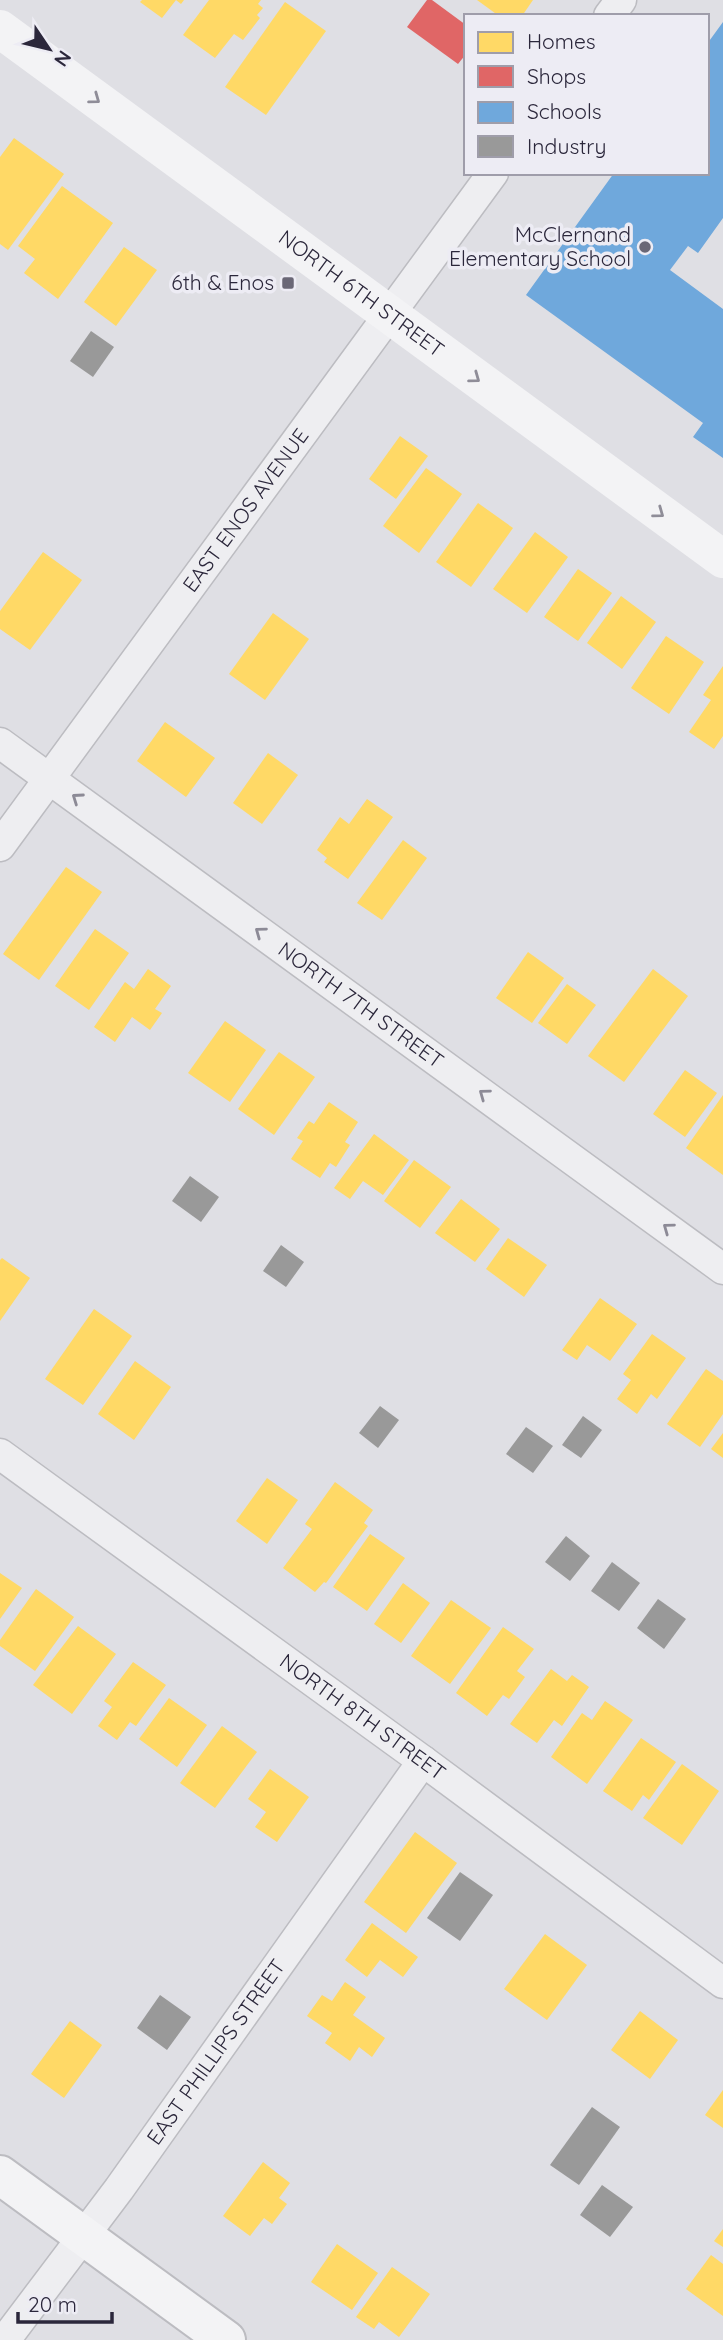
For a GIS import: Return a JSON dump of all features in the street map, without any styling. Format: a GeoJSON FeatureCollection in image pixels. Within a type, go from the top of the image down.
{"type":"FeatureCollection","features":[{"type":"Feature","properties":{"kind":"main road","name":"NORTH 6TH STREET"},"geometry":{"type":"LineString","coordinates":[[0,29],[723,559]]}},
{"type":"Feature","properties":{"kind":"main road"},"geometry":{"type":"LineString","coordinates":[[0,2175],[226,2340]]}},
{"type":"Feature","properties":{"kind":"street","name":"EAST ENOS AVENUE"},"geometry":{"type":"LineString","coordinates":[[0,846],[492,175]]}},
{"type":"Feature","properties":{"kind":"street","name":"NORTH 7TH STREET"},"geometry":{"type":"LineString","coordinates":[[0,743],[723,1269]]}},
{"type":"Feature","properties":{"kind":"street","name":"NORTH 8TH STREET"},"geometry":{"type":"LineString","coordinates":[[0,1454],[723,1983]]}},
{"type":"Feature","properties":{"kind":"street","name":"EAST PHILLIPS STREET"},"geometry":{"type":"LineString","coordinates":[[5,2340],[83,2236],[423,1761]]}},
{"type":"Feature","properties":{"kind":"building: Homes"},"geometry":{"type":"Polygon","coordinates":[[[176,0],[162,18],[140,2],[176,0]]]}},
{"type":"Feature","properties":{"kind":"building: Homes"},"geometry":{"type":"Polygon","coordinates":[[[209,0],[261,0],[258,4],[263,8],[257,15],[260,18],[243,40],[234,34],[215,58],[183,35],[209,0]]]}},
{"type":"Feature","properties":{"kind":"building: Homes"},"geometry":{"type":"Polygon","coordinates":[[[477,0],[533,0],[523,14],[496,14],[477,0]]]}},
{"type":"Feature","properties":{"kind":"building: Homes"},"geometry":{"type":"Polygon","coordinates":[[[285,2],[326,31],[266,115],[225,87],[285,2]]]}},
{"type":"Feature","properties":{"kind":"building: Homes"},"geometry":{"type":"Polygon","coordinates":[[[14,138],[64,174],[8,250],[0,244],[0,157],[14,138]]]}},
{"type":"Feature","properties":{"kind":"building: Homes"},"geometry":{"type":"Polygon","coordinates":[[[62,186],[113,223],[58,299],[24,273],[35,259],[18,246],[62,186]]]}},
{"type":"Feature","properties":{"kind":"building: Homes"},"geometry":{"type":"Polygon","coordinates":[[[124,247],[157,270],[116,326],[84,302],[124,247]]]}},
{"type":"Feature","properties":{"kind":"building: Homes"},"geometry":{"type":"Polygon","coordinates":[[[400,436],[428,456],[396,499],[369,479],[400,436]]]}},
{"type":"Feature","properties":{"kind":"building: Homes"},"geometry":{"type":"Polygon","coordinates":[[[426,468],[462,494],[419,553],[383,526],[426,468]]]}},
{"type":"Feature","properties":{"kind":"building: Homes"},"geometry":{"type":"Polygon","coordinates":[[[478,503],[513,528],[471,587],[436,562],[478,503]]]}},
{"type":"Feature","properties":{"kind":"building: Homes"},"geometry":{"type":"Polygon","coordinates":[[[535,532],[568,557],[527,613],[493,589],[535,532]]]}},
{"type":"Feature","properties":{"kind":"building: Homes"},"geometry":{"type":"Polygon","coordinates":[[[43,552],[82,580],[30,650],[0,629],[0,611],[43,552]]]}},
{"type":"Feature","properties":{"kind":"building: Homes"},"geometry":{"type":"Polygon","coordinates":[[[578,569],[612,593],[578,641],[544,617],[578,569]]]}},
{"type":"Feature","properties":{"kind":"building: Homes"},"geometry":{"type":"Polygon","coordinates":[[[621,596],[656,622],[622,669],[587,643],[621,596]]]}},
{"type":"Feature","properties":{"kind":"building: Homes"},"geometry":{"type":"Polygon","coordinates":[[[273,613],[309,639],[265,700],[229,674],[273,613]]]}},
{"type":"Feature","properties":{"kind":"building: Homes"},"geometry":{"type":"Polygon","coordinates":[[[666,636],[704,662],[669,714],[631,688],[666,636]]]}},
{"type":"Feature","properties":{"kind":"building: Homes"},"geometry":{"type":"Polygon","coordinates":[[[723,666],[723,736],[714,749],[689,732],[711,700],[703,695],[723,666]]]}},
{"type":"Feature","properties":{"kind":"building: Homes"},"geometry":{"type":"Polygon","coordinates":[[[165,722],[215,758],[186,797],[137,761],[165,722]]]}},
{"type":"Feature","properties":{"kind":"building: Homes"},"geometry":{"type":"Polygon","coordinates":[[[268,753],[298,775],[262,824],[233,803],[268,753]]]}},
{"type":"Feature","properties":{"kind":"building: Homes"},"geometry":{"type":"Polygon","coordinates":[[[367,799],[393,817],[348,879],[324,862],[327,858],[317,850],[340,817],[349,824],[367,799]]]}},
{"type":"Feature","properties":{"kind":"building: Homes"},"geometry":{"type":"Polygon","coordinates":[[[403,840],[427,858],[382,920],[357,903],[403,840]]]}},
{"type":"Feature","properties":{"kind":"building: Homes"},"geometry":{"type":"Polygon","coordinates":[[[66,867],[102,892],[39,980],[3,954],[66,867]]]}},
{"type":"Feature","properties":{"kind":"building: Homes"},"geometry":{"type":"Polygon","coordinates":[[[95,929],[129,953],[89,1010],[55,986],[95,929]]]}},
{"type":"Feature","properties":{"kind":"building: Homes"},"geometry":{"type":"Polygon","coordinates":[[[528,952],[564,978],[532,1023],[496,998],[528,952]]]}},
{"type":"Feature","properties":{"kind":"building: Homes"},"geometry":{"type":"Polygon","coordinates":[[[148,969],[171,986],[155,1009],[162,1013],[150,1030],[132,1017],[115,1042],[94,1027],[125,982],[134,989],[148,969]]]}},
{"type":"Feature","properties":{"kind":"building: Homes"},"geometry":{"type":"Polygon","coordinates":[[[653,969],[688,996],[624,1082],[588,1056],[653,969]]]}},
{"type":"Feature","properties":{"kind":"building: Homes"},"geometry":{"type":"Polygon","coordinates":[[[567,984],[596,1005],[567,1044],[538,1023],[567,984]]]}},
{"type":"Feature","properties":{"kind":"building: Homes"},"geometry":{"type":"Polygon","coordinates":[[[225,1021],[266,1050],[230,1102],[188,1073],[225,1021]]]}},
{"type":"Feature","properties":{"kind":"building: Homes"},"geometry":{"type":"Polygon","coordinates":[[[279,1052],[315,1077],[274,1135],[238,1109],[279,1052]]]}},
{"type":"Feature","properties":{"kind":"building: Homes"},"geometry":{"type":"Polygon","coordinates":[[[685,1070],[717,1093],[685,1137],[653,1114],[685,1070]]]}},
{"type":"Feature","properties":{"kind":"building: Homes"},"geometry":{"type":"Polygon","coordinates":[[[723,1095],[723,1175],[686,1148],[723,1095]]]}},
{"type":"Feature","properties":{"kind":"building: Homes"},"geometry":{"type":"Polygon","coordinates":[[[329,1102],[358,1122],[345,1142],[350,1145],[336,1167],[330,1163],[320,1178],[291,1159],[303,1141],[297,1138],[309,1121],[314,1124],[329,1102]]]}},
{"type":"Feature","properties":{"kind":"building: Homes"},"geometry":{"type":"Polygon","coordinates":[[[374,1134],[409,1160],[383,1195],[363,1181],[350,1199],[334,1188],[374,1134]]]}},
{"type":"Feature","properties":{"kind":"building: Homes"},"geometry":{"type":"Polygon","coordinates":[[[414,1160],[451,1187],[420,1228],[384,1201],[414,1160]]]}},
{"type":"Feature","properties":{"kind":"building: Homes"},"geometry":{"type":"Polygon","coordinates":[[[461,1199],[500,1229],[475,1262],[435,1233],[461,1199]]]}},
{"type":"Feature","properties":{"kind":"building: Homes"},"geometry":{"type":"Polygon","coordinates":[[[508,1238],[547,1265],[524,1297],[486,1269],[508,1238]]]}},
{"type":"Feature","properties":{"kind":"building: Homes"},"geometry":{"type":"Polygon","coordinates":[[[2,1258],[30,1278],[0,1321],[0,1260],[2,1258]]]}},
{"type":"Feature","properties":{"kind":"building: Homes"},"geometry":{"type":"Polygon","coordinates":[[[600,1298],[637,1324],[610,1361],[587,1345],[577,1360],[562,1350],[600,1298]]]}},
{"type":"Feature","properties":{"kind":"building: Homes"},"geometry":{"type":"Polygon","coordinates":[[[94,1309],[132,1336],[83,1405],[45,1379],[94,1309]]]}},
{"type":"Feature","properties":{"kind":"building: Homes"},"geometry":{"type":"Polygon","coordinates":[[[652,1334],[686,1358],[657,1399],[651,1394],[637,1414],[617,1399],[631,1380],[623,1374],[652,1334]]]}},
{"type":"Feature","properties":{"kind":"building: Homes"},"geometry":{"type":"Polygon","coordinates":[[[135,1361],[171,1387],[134,1440],[98,1414],[135,1361]]]}},
{"type":"Feature","properties":{"kind":"building: Homes"},"geometry":{"type":"Polygon","coordinates":[[[706,1369],[723,1381],[723,1414],[700,1447],[667,1424],[706,1369]]]}},
{"type":"Feature","properties":{"kind":"building: Homes"},"geometry":{"type":"Polygon","coordinates":[[[723,1433],[723,1458],[711,1449],[723,1433]]]}},
{"type":"Feature","properties":{"kind":"building: Homes"},"geometry":{"type":"Polygon","coordinates":[[[267,1478],[298,1500],[267,1544],[236,1521],[267,1478]]]}},
{"type":"Feature","properties":{"kind":"building: Homes"},"geometry":{"type":"Polygon","coordinates":[[[335,1482],[373,1510],[364,1523],[368,1526],[326,1583],[315,1592],[283,1568],[312,1529],[305,1524],[335,1482]]]}},
{"type":"Feature","properties":{"kind":"building: Homes"},"geometry":{"type":"Polygon","coordinates":[[[370,1534],[405,1558],[367,1611],[333,1587],[370,1534]]]}},
{"type":"Feature","properties":{"kind":"building: Homes"},"geometry":{"type":"Polygon","coordinates":[[[0,1573],[22,1588],[0,1619],[0,1573]]]}},
{"type":"Feature","properties":{"kind":"building: Homes"},"geometry":{"type":"Polygon","coordinates":[[[403,1583],[430,1603],[401,1643],[374,1624],[403,1583]]]}},
{"type":"Feature","properties":{"kind":"building: Homes"},"geometry":{"type":"Polygon","coordinates":[[[36,1589],[74,1617],[35,1671],[0,1646],[0,1640],[36,1589]]]}},
{"type":"Feature","properties":{"kind":"building: Homes"},"geometry":{"type":"Polygon","coordinates":[[[451,1600],[491,1628],[450,1684],[411,1656],[451,1600]]]}},
{"type":"Feature","properties":{"kind":"building: Homes"},"geometry":{"type":"Polygon","coordinates":[[[78,1626],[116,1654],[72,1714],[33,1685],[78,1626]]]}},
{"type":"Feature","properties":{"kind":"building: Homes"},"geometry":{"type":"Polygon","coordinates":[[[503,1627],[534,1649],[517,1671],[525,1677],[509,1699],[503,1695],[487,1716],[456,1693],[503,1627]]]}},
{"type":"Feature","properties":{"kind":"building: Homes"},"geometry":{"type":"Polygon","coordinates":[[[133,1662],[166,1685],[136,1726],[130,1722],[117,1740],[98,1726],[112,1707],[104,1701],[133,1662]]]}},
{"type":"Feature","properties":{"kind":"building: Homes"},"geometry":{"type":"Polygon","coordinates":[[[551,1669],[567,1681],[572,1675],[589,1687],[562,1726],[554,1720],[537,1743],[510,1724],[551,1669]]]}},
{"type":"Feature","properties":{"kind":"building: Homes"},"geometry":{"type":"Polygon","coordinates":[[[169,1698],[207,1725],[177,1767],[139,1739],[169,1698]]]}},
{"type":"Feature","properties":{"kind":"building: Homes"},"geometry":{"type":"Polygon","coordinates":[[[605,1701],[633,1720],[587,1784],[551,1757],[582,1713],[592,1720],[605,1701]]]}},
{"type":"Feature","properties":{"kind":"building: Homes"},"geometry":{"type":"Polygon","coordinates":[[[222,1726],[257,1752],[215,1808],[180,1783],[222,1726]]]}},
{"type":"Feature","properties":{"kind":"building: Homes"},"geometry":{"type":"Polygon","coordinates":[[[641,1738],[676,1762],[649,1800],[643,1795],[632,1811],[603,1791],[641,1738]]]}},
{"type":"Feature","properties":{"kind":"building: Homes"},"geometry":{"type":"Polygon","coordinates":[[[682,1764],[719,1791],[682,1845],[643,1818],[682,1764]]]}},
{"type":"Feature","properties":{"kind":"building: Homes"},"geometry":{"type":"Polygon","coordinates":[[[270,1769],[309,1797],[277,1842],[255,1827],[266,1812],[248,1799],[270,1769]]]}},
{"type":"Feature","properties":{"kind":"building: Homes"},"geometry":{"type":"Polygon","coordinates":[[[415,1832],[457,1863],[406,1933],[364,1902],[415,1832]]]}},
{"type":"Feature","properties":{"kind":"building: Homes"},"geometry":{"type":"Polygon","coordinates":[[[372,1923],[418,1957],[403,1977],[380,1960],[367,1977],[345,1960],[372,1923]]]}},
{"type":"Feature","properties":{"kind":"building: Homes"},"geometry":{"type":"Polygon","coordinates":[[[545,1934],[587,1965],[547,2020],[504,1989],[545,1934]]]}},
{"type":"Feature","properties":{"kind":"building: Homes"},"geometry":{"type":"Polygon","coordinates":[[[345,1982],[366,1997],[353,2015],[385,2038],[372,2057],[359,2047],[350,2061],[325,2043],[332,2033],[307,2016],[322,1995],[332,2001],[345,1982]]]}},
{"type":"Feature","properties":{"kind":"building: Homes"},"geometry":{"type":"Polygon","coordinates":[[[640,2011],[678,2040],[650,2079],[611,2050],[640,2011]]]}},
{"type":"Feature","properties":{"kind":"building: Homes"},"geometry":{"type":"Polygon","coordinates":[[[70,2021],[102,2045],[64,2098],[31,2074],[70,2021]]]}},
{"type":"Feature","properties":{"kind":"building: Homes"},"geometry":{"type":"Polygon","coordinates":[[[723,2090],[723,2128],[705,2115],[723,2090]]]}},
{"type":"Feature","properties":{"kind":"building: Homes"},"geometry":{"type":"Polygon","coordinates":[[[263,2162],[290,2183],[279,2198],[287,2204],[272,2224],[264,2218],[250,2236],[223,2216],[263,2162]]]}},
{"type":"Feature","properties":{"kind":"building: Homes"},"geometry":{"type":"Polygon","coordinates":[[[723,2229],[723,2247],[714,2241],[723,2229]]]}},
{"type":"Feature","properties":{"kind":"building: Homes"},"geometry":{"type":"Polygon","coordinates":[[[337,2244],[378,2273],[352,2310],[311,2282],[337,2244]]]}},
{"type":"Feature","properties":{"kind":"building: Homes"},"geometry":{"type":"Polygon","coordinates":[[[711,2255],[723,2264],[723,2316],[686,2289],[711,2255]]]}},
{"type":"Feature","properties":{"kind":"building: Homes"},"geometry":{"type":"Polygon","coordinates":[[[392,2267],[430,2294],[399,2337],[379,2322],[374,2329],[356,2317],[392,2267]]]}},
{"type":"Feature","properties":{"kind":"building: Shops"},"geometry":{"type":"Polygon","coordinates":[[[427,0],[432,0],[464,24],[464,56],[458,64],[407,27],[427,0]]]}},
{"type":"Feature","properties":{"kind":"building: Schools"},"geometry":{"type":"Polygon","coordinates":[[[723,22],[723,218],[698,253],[688,246],[670,270],[723,309],[723,458],[693,437],[703,423],[526,295],[613,175],[709,175],[709,41],[723,22]]]}},
{"type":"Feature","properties":{"kind":"building: Industry"},"geometry":{"type":"Polygon","coordinates":[[[91,331],[114,347],[93,377],[70,361],[91,331]]]}},
{"type":"Feature","properties":{"kind":"building: Industry"},"geometry":{"type":"Polygon","coordinates":[[[190,1176],[219,1197],[201,1222],[172,1201],[190,1176]]]}},
{"type":"Feature","properties":{"kind":"building: Industry"},"geometry":{"type":"Polygon","coordinates":[[[281,1245],[304,1262],[286,1287],[263,1271],[281,1245]]]}},
{"type":"Feature","properties":{"kind":"building: Industry"},"geometry":{"type":"Polygon","coordinates":[[[380,1406],[399,1420],[378,1448],[359,1433],[380,1406]]]}},
{"type":"Feature","properties":{"kind":"building: Industry"},"geometry":{"type":"Polygon","coordinates":[[[583,1416],[602,1430],[581,1458],[562,1445],[583,1416]]]}},
{"type":"Feature","properties":{"kind":"building: Industry"},"geometry":{"type":"Polygon","coordinates":[[[526,1427],[553,1446],[533,1473],[506,1454],[526,1427]]]}},
{"type":"Feature","properties":{"kind":"building: Industry"},"geometry":{"type":"Polygon","coordinates":[[[566,1536],[590,1556],[570,1581],[545,1562],[566,1536]]]}},
{"type":"Feature","properties":{"kind":"building: Industry"},"geometry":{"type":"Polygon","coordinates":[[[612,1562],[640,1583],[619,1611],[591,1591],[612,1562]]]}},
{"type":"Feature","properties":{"kind":"building: Industry"},"geometry":{"type":"Polygon","coordinates":[[[658,1599],[686,1619],[664,1649],[637,1628],[658,1599]]]}},
{"type":"Feature","properties":{"kind":"building: Industry"},"geometry":{"type":"Polygon","coordinates":[[[460,1872],[493,1895],[460,1941],[427,1918],[460,1872]]]}},
{"type":"Feature","properties":{"kind":"building: Industry"},"geometry":{"type":"Polygon","coordinates":[[[160,1995],[191,2017],[167,2050],[137,2028],[160,1995]]]}},
{"type":"Feature","properties":{"kind":"building: Industry"},"geometry":{"type":"Polygon","coordinates":[[[592,2107],[620,2127],[579,2185],[550,2165],[592,2107]]]}},
{"type":"Feature","properties":{"kind":"building: Industry"},"geometry":{"type":"Polygon","coordinates":[[[602,2185],[633,2207],[610,2237],[580,2215],[602,2185]]]}},
{"type":"Feature","properties":{"kind":"place","name":"McClernand Elementary School"},"geometry":{"type":"Point","coordinates":[645,247]}},
{"type":"Feature","properties":{"kind":"place","name":"6th & Enos"},"geometry":{"type":"Point","coordinates":[288,283]}}]}
